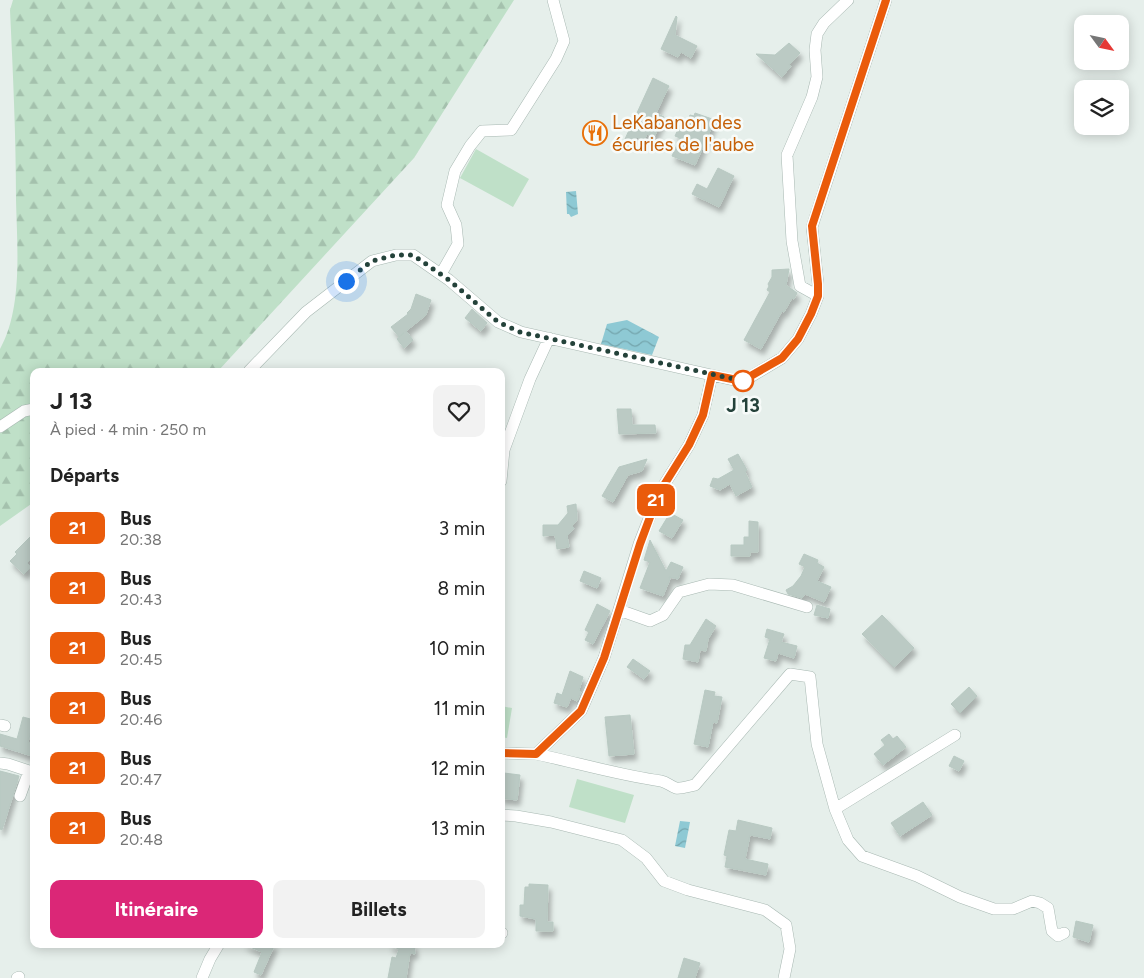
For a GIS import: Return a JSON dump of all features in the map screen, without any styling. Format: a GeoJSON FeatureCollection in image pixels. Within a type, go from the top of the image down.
{"type":"FeatureCollection","features":[{"type":"Feature","properties":{"kind":"street"},"geometry":{"type":"LineString","coordinates":[[441,274],[458,244],[456,225],[448,206],[455,172],[470,146],[482,131],[510,130],[556,58],[564,41],[553,0]]}},
{"type":"Feature","properties":{"kind":"street"},"geometry":{"type":"LineString","coordinates":[[818,296],[800,286],[792,241],[787,154],[812,97],[816,77],[815,50],[817,34],[824,23],[848,0]]}},
{"type":"Feature","properties":{"kind":"street"},"geometry":{"type":"LineString","coordinates":[[252,368],[306,312],[372,261],[396,255],[413,255],[441,274],[498,322],[520,332],[742,381],[782,358],[798,339],[818,296],[812,226],[886,0]]}},
{"type":"Feature","properties":{"kind":"street"},"geometry":{"type":"LineString","coordinates":[[505,447],[530,379],[549,338]]}},
{"type":"Feature","properties":{"kind":"street"},"geometry":{"type":"LineString","coordinates":[[536,754],[581,711],[604,658],[640,544],[659,493],[689,445],[703,415],[712,375]]}},
{"type":"Feature","properties":{"kind":"street"},"geometry":{"type":"LineString","coordinates":[[0,427],[24,411],[30,410]]}},
{"type":"Feature","properties":{"kind":"street"},"geometry":{"type":"LineString","coordinates":[[619,610],[650,621],[663,615],[679,592],[709,584],[733,584],[807,607]]}},
{"type":"Feature","properties":{"kind":"street"},"geometry":{"type":"LineString","coordinates":[[505,753],[536,754],[620,775],[664,782],[677,788],[695,785],[790,674],[810,677],[817,744],[835,809],[848,840],[862,856],[917,876],[960,897],[994,910],[1013,909],[1032,901],[1040,903],[1048,908],[1052,931],[1058,936],[1064,933]]}},
{"type":"Feature","properties":{"kind":"street"},"geometry":{"type":"LineString","coordinates":[[835,809],[955,735]]}},
{"type":"Feature","properties":{"kind":"street"},"geometry":{"type":"LineString","coordinates":[[0,763],[28,771],[20,796]]}},
{"type":"Feature","properties":{"kind":"street"},"geometry":{"type":"LineString","coordinates":[[505,815],[551,822],[622,840],[646,858],[664,881],[688,890],[765,910],[786,925],[790,949],[784,978]]}},
{"type":"Feature","properties":{"kind":"street"},"geometry":{"type":"LineString","coordinates":[[202,978],[217,948]]}},
{"type":"Feature","properties":{"kind":"green space"},"geometry":{"type":"Polygon","coordinates":[[[13,0],[514,0],[414,158],[221,368],[30,368],[30,505],[0,526],[0,349],[12,315],[17,276],[15,129],[10,10],[13,0]]]}},
{"type":"Feature","properties":{"kind":"green space"},"geometry":{"type":"Polygon","coordinates":[[[476,149],[529,179],[513,207],[460,178],[476,149]]]}},
{"type":"Feature","properties":{"kind":"green space"},"geometry":{"type":"Polygon","coordinates":[[[505,707],[512,708],[507,738],[505,738],[505,707]]]}},
{"type":"Feature","properties":{"kind":"green space"},"geometry":{"type":"Polygon","coordinates":[[[577,779],[634,795],[625,823],[569,807],[577,779]]]}},
{"type":"Feature","properties":{"kind":"water"},"geometry":{"type":"Polygon","coordinates":[[[576,191],[578,214],[571,217],[567,214],[566,192],[576,191]]]}},
{"type":"Feature","properties":{"kind":"water"},"geometry":{"type":"Polygon","coordinates":[[[627,320],[659,337],[652,355],[601,344],[607,324],[627,320]]]}},
{"type":"Feature","properties":{"kind":"water"},"geometry":{"type":"Polygon","coordinates":[[[680,821],[690,822],[685,848],[675,846],[680,821]]]}},
{"type":"Feature","properties":{"kind":"building"},"geometry":{"type":"Polygon","coordinates":[[[676,16],[675,35],[697,46],[691,58],[681,52],[678,57],[661,49],[676,16]]]}},
{"type":"Feature","properties":{"kind":"building"},"geometry":{"type":"Polygon","coordinates":[[[789,43],[800,53],[789,65],[791,66],[782,77],[756,54],[775,55],[789,43]]]}},
{"type":"Feature","properties":{"kind":"building"},"geometry":{"type":"Polygon","coordinates":[[[653,78],[669,86],[656,113],[664,117],[654,137],[647,134],[644,141],[637,137],[634,143],[625,139],[653,78]]]}},
{"type":"Feature","properties":{"kind":"building"},"geometry":{"type":"Polygon","coordinates":[[[695,113],[715,120],[695,165],[672,156],[680,138],[675,136],[680,125],[685,127],[690,115],[694,116],[695,113]]]}},
{"type":"Feature","properties":{"kind":"building"},"geometry":{"type":"Polygon","coordinates":[[[718,168],[734,176],[719,207],[692,194],[697,184],[707,189],[718,168]]]}},
{"type":"Feature","properties":{"kind":"building"},"geometry":{"type":"Polygon","coordinates":[[[789,269],[786,285],[797,293],[784,312],[782,311],[761,349],[744,340],[770,292],[767,290],[772,277],[772,270],[789,269]]]}},
{"type":"Feature","properties":{"kind":"building"},"geometry":{"type":"Polygon","coordinates":[[[416,294],[431,300],[426,315],[406,331],[413,340],[404,348],[397,339],[404,333],[399,337],[391,327],[408,314],[416,294]]]}},
{"type":"Feature","properties":{"kind":"building"},"geometry":{"type":"Polygon","coordinates":[[[472,309],[487,323],[481,331],[465,318],[472,309]]]}},
{"type":"Feature","properties":{"kind":"building"},"geometry":{"type":"Polygon","coordinates":[[[617,409],[631,409],[632,425],[655,425],[656,433],[619,434],[617,409]]]}},
{"type":"Feature","properties":{"kind":"building"},"geometry":{"type":"Polygon","coordinates":[[[738,454],[747,470],[745,472],[752,487],[736,496],[730,484],[720,490],[710,486],[713,478],[718,479],[734,470],[728,459],[738,454]]]}},
{"type":"Feature","properties":{"kind":"building"},"geometry":{"type":"Polygon","coordinates":[[[647,459],[642,471],[628,475],[613,502],[602,496],[619,467],[647,459]]]}},
{"type":"Feature","properties":{"kind":"building"},"geometry":{"type":"Polygon","coordinates":[[[576,504],[577,520],[572,526],[574,528],[567,536],[569,547],[557,549],[555,535],[543,536],[543,525],[558,525],[568,513],[567,506],[576,504]]]}},
{"type":"Feature","properties":{"kind":"building"},"geometry":{"type":"Polygon","coordinates":[[[670,513],[683,520],[672,538],[659,531],[670,513]]]}},
{"type":"Feature","properties":{"kind":"building"},"geometry":{"type":"Polygon","coordinates":[[[749,521],[758,522],[758,552],[750,552],[750,556],[731,556],[731,545],[744,545],[744,537],[749,537],[749,521]]]}},
{"type":"Feature","properties":{"kind":"building"},"geometry":{"type":"Polygon","coordinates":[[[30,537],[30,560],[27,563],[30,568],[24,574],[10,561],[17,554],[15,552],[30,537]]]}},
{"type":"Feature","properties":{"kind":"building"},"geometry":{"type":"Polygon","coordinates":[[[650,540],[666,571],[671,562],[683,567],[678,579],[669,577],[670,579],[663,596],[640,588],[650,562],[644,560],[650,540]]]}},
{"type":"Feature","properties":{"kind":"building"},"geometry":{"type":"Polygon","coordinates":[[[804,554],[818,560],[817,563],[824,567],[817,581],[831,587],[824,602],[805,594],[802,598],[788,594],[786,590],[793,586],[801,576],[805,567],[799,564],[804,554]]]}},
{"type":"Feature","properties":{"kind":"building"},"geometry":{"type":"Polygon","coordinates":[[[584,571],[601,578],[597,588],[580,581],[584,571]]]}},
{"type":"Feature","properties":{"kind":"building"},"geometry":{"type":"Polygon","coordinates":[[[597,604],[610,611],[593,644],[585,640],[589,632],[585,630],[597,604]]]}},
{"type":"Feature","properties":{"kind":"building"},"geometry":{"type":"Polygon","coordinates":[[[817,605],[830,609],[828,618],[814,615],[817,605]]]}},
{"type":"Feature","properties":{"kind":"building"},"geometry":{"type":"Polygon","coordinates":[[[882,615],[914,648],[894,667],[862,634],[882,615]]]}},
{"type":"Feature","properties":{"kind":"building"},"geometry":{"type":"Polygon","coordinates":[[[706,619],[716,626],[708,639],[706,651],[700,650],[698,662],[683,659],[685,645],[690,645],[706,619]]]}},
{"type":"Feature","properties":{"kind":"building"},"geometry":{"type":"Polygon","coordinates":[[[767,629],[784,634],[781,642],[797,646],[794,658],[778,653],[776,661],[764,658],[770,639],[765,637],[767,629]]]}},
{"type":"Feature","properties":{"kind":"building"},"geometry":{"type":"Polygon","coordinates":[[[633,659],[650,671],[644,679],[627,667],[633,659]]]}},
{"type":"Feature","properties":{"kind":"building"},"geometry":{"type":"Polygon","coordinates":[[[570,671],[583,677],[579,690],[581,692],[577,701],[571,698],[567,707],[554,703],[557,693],[562,695],[570,671]]]}},
{"type":"Feature","properties":{"kind":"building"},"geometry":{"type":"Polygon","coordinates":[[[969,687],[977,696],[960,713],[951,704],[969,687]]]}},
{"type":"Feature","properties":{"kind":"building"},"geometry":{"type":"Polygon","coordinates":[[[705,690],[715,692],[714,696],[722,697],[717,723],[713,722],[708,747],[694,744],[705,690]]]}},
{"type":"Feature","properties":{"kind":"building"},"geometry":{"type":"Polygon","coordinates":[[[630,715],[634,754],[609,756],[605,717],[630,715]]]}},
{"type":"Feature","properties":{"kind":"building"},"geometry":{"type":"Polygon","coordinates":[[[23,717],[30,719],[28,742],[30,743],[30,755],[0,746],[0,734],[17,739],[23,717]]]}},
{"type":"Feature","properties":{"kind":"building"},"geometry":{"type":"Polygon","coordinates":[[[889,734],[893,739],[897,736],[906,747],[883,765],[874,754],[885,745],[881,740],[889,734]]]}},
{"type":"Feature","properties":{"kind":"building"},"geometry":{"type":"Polygon","coordinates":[[[954,756],[964,761],[959,771],[949,766],[954,756]]]}},
{"type":"Feature","properties":{"kind":"building"},"geometry":{"type":"Polygon","coordinates":[[[0,771],[19,776],[2,830],[0,829],[0,771]]]}},
{"type":"Feature","properties":{"kind":"building"},"geometry":{"type":"Polygon","coordinates":[[[505,773],[520,775],[517,800],[505,798],[505,773]]]}},
{"type":"Feature","properties":{"kind":"building"},"geometry":{"type":"Polygon","coordinates":[[[923,802],[932,815],[900,836],[891,823],[923,802]]]}},
{"type":"Feature","properties":{"kind":"building"},"geometry":{"type":"Polygon","coordinates":[[[738,820],[772,828],[770,839],[750,835],[745,859],[768,864],[766,875],[725,867],[727,856],[724,855],[729,830],[736,831],[738,820]]]}},
{"type":"Feature","properties":{"kind":"building"},"geometry":{"type":"Polygon","coordinates":[[[529,884],[548,885],[547,922],[553,922],[553,931],[536,931],[536,919],[520,916],[520,905],[524,905],[525,887],[529,887],[529,884]]]}},
{"type":"Feature","properties":{"kind":"building"},"geometry":{"type":"Polygon","coordinates":[[[1076,921],[1093,925],[1089,942],[1073,937],[1076,921]]]}},
{"type":"Feature","properties":{"kind":"building"},"geometry":{"type":"Polygon","coordinates":[[[252,948],[273,948],[261,975],[254,972],[262,952],[252,948]]]}},
{"type":"Feature","properties":{"kind":"building"},"geometry":{"type":"Polygon","coordinates":[[[396,948],[414,948],[415,954],[410,953],[406,978],[388,978],[392,957],[396,958],[399,949],[396,948]]]}},
{"type":"Feature","properties":{"kind":"building"},"geometry":{"type":"Polygon","coordinates":[[[684,958],[700,963],[695,978],[678,978],[684,958]]]}},
{"type":"Feature","properties":{"kind":"bus line","name":"21"},"geometry":{"type":"LineString","coordinates":[[505,753],[536,754],[581,711],[604,658],[640,544],[659,493],[689,445],[703,415],[712,375],[742,381],[782,358],[798,339],[811,314],[818,296],[812,226],[886,0]]}},
{"type":"Feature","properties":{"kind":"place","name":"LeKabanon des écuries de l'aube"},"geometry":{"type":"Point","coordinates":[595,133]}},
{"type":"Feature","properties":{"kind":"place","name":"J 13"},"geometry":{"type":"Point","coordinates":[743,381]}},
{"type":"Feature","properties":{"kind":"route"},"geometry":{"type":"LineString","coordinates":[[346,281],[372,261],[396,255],[413,255],[449,280],[498,322],[520,332],[743,381]]}}]}
